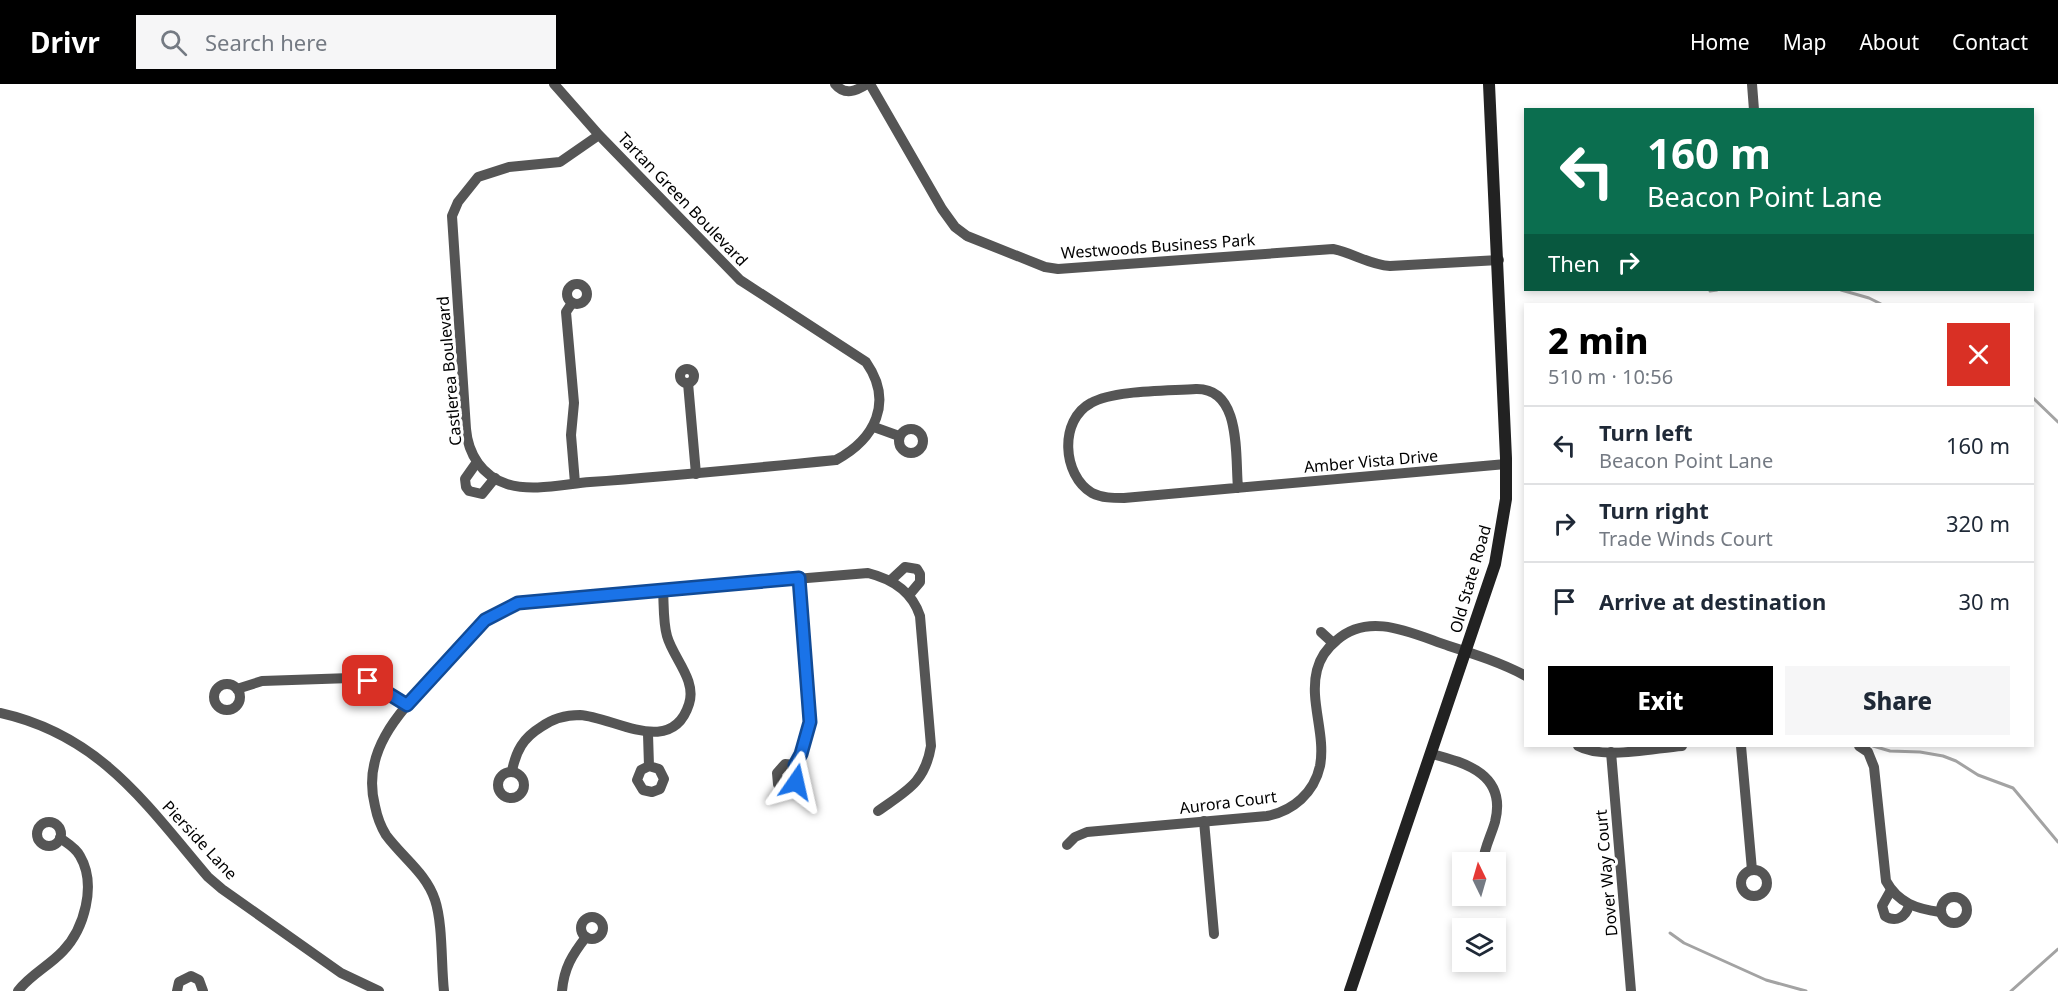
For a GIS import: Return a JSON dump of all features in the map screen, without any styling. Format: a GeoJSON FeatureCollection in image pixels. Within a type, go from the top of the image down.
{"type":"FeatureCollection","features":[{"type":"Feature","properties":{"kind":"street","name":"Tartan Green Boulevard"},"geometry":{"type":"LineString","coordinates":[[554,84],[599,135],[741,280],[866,362],[878,384],[879,400],[874,427]]}},
{"type":"Feature","properties":{"kind":"street","name":"Westwoods Business Park"},"geometry":{"type":"LineString","coordinates":[[835,84],[840,89],[851,92],[869,84],[955,227],[967,236],[1045,267],[1068,268],[1333,249],[1345,251],[1379,265],[1390,266],[1499,260]]}},
{"type":"Feature","properties":{"kind":"street","name":"Old State Road"},"geometry":{"type":"LineString","coordinates":[[1350,991],[1432,754],[1499,545],[1506,499],[1506,464],[1499,260],[1489,84]]}},
{"type":"Feature","properties":{"kind":"street"},"geometry":{"type":"LineString","coordinates":[[1752,84],[1754,108]]}},
{"type":"Feature","properties":{"kind":"street","name":"Castlerea Boulevard"},"geometry":{"type":"LineString","coordinates":[[599,135],[560,162],[509,167],[478,177],[458,202],[452,216],[466,429],[469,447],[477,462],[495,478],[512,485],[538,486],[696,474],[836,460],[856,448],[874,427]]}},
{"type":"Feature","properties":{"kind":"street"},"geometry":{"type":"LineString","coordinates":[[572,303],[566,312],[574,403],[571,435],[575,483]]}},
{"type":"Feature","properties":{"kind":"street"},"geometry":{"type":"LineString","coordinates":[[688,383],[696,474]]}},
{"type":"Feature","properties":{"kind":"street","name":"Amber Vista Drive"},"geometry":{"type":"LineString","coordinates":[[1238,488],[1231,415],[1223,399],[1210,391],[1196,389],[1106,397],[1085,407],[1071,425],[1068,439],[1072,468],[1083,485],[1100,496],[1124,498],[1238,488],[1506,464]]}},
{"type":"Feature","properties":{"kind":"street"},"geometry":{"type":"LineString","coordinates":[[874,427],[899,436]]}},
{"type":"Feature","properties":{"kind":"street"},"geometry":{"type":"LineString","coordinates":[[477,462],[465,478],[469,491],[482,494],[495,478]]}},
{"type":"Feature","properties":{"kind":"street"},"geometry":{"type":"LineString","coordinates":[[891,580],[905,567],[917,569],[920,582],[909,595]]}},
{"type":"Feature","properties":{"kind":"street"},"geometry":{"type":"LineString","coordinates":[[444,991],[435,900],[425,879],[386,834],[372,797],[372,767],[380,742],[407,705],[485,620],[509,607],[527,601],[868,573],[891,580],[909,595],[920,616],[932,746],[927,766],[921,777],[878,811]]}},
{"type":"Feature","properties":{"kind":"street"},"geometry":{"type":"LineString","coordinates":[[795,765],[801,754],[810,722],[799,578]]}},
{"type":"Feature","properties":{"kind":"street"},"geometry":{"type":"LineString","coordinates":[[512,771],[521,743],[551,720],[579,715],[648,734],[663,731],[683,716],[689,703],[689,681],[673,654],[666,633],[663,590]]}},
{"type":"Feature","properties":{"kind":"street"},"geometry":{"type":"LineString","coordinates":[[1321,632],[1333,643],[1350,631],[1377,625],[1396,628],[1524,675]]}},
{"type":"Feature","properties":{"kind":"street","name":"Aurora Court"},"geometry":{"type":"LineString","coordinates":[[1067,845],[1076,837],[1087,832],[1275,814],[1296,804],[1311,787],[1320,764],[1315,679],[1322,657],[1333,643]]}},
{"type":"Feature","properties":{"kind":"street"},"geometry":{"type":"LineString","coordinates":[[237,689],[262,681],[351,678],[376,684],[407,705]]}},
{"type":"Feature","properties":{"kind":"street","name":"Pierside Lane"},"geometry":{"type":"LineString","coordinates":[[0,714],[47,728],[98,757],[130,785],[208,877],[222,889],[341,973],[379,991]]}},
{"type":"Feature","properties":{"kind":"street"},"geometry":{"type":"LineString","coordinates":[[648,734],[649,766]]}},
{"type":"Feature","properties":{"kind":"street"},"geometry":{"type":"LineString","coordinates":[[1581,747],[1595,752],[1670,747]]}},
{"type":"Feature","properties":{"kind":"street"},"geometry":{"type":"LineString","coordinates":[[1741,747],[1752,870]]}},
{"type":"Feature","properties":{"kind":"street"},"geometry":{"type":"LineString","coordinates":[[1866,748],[1875,776],[1884,872],[1891,890],[1909,905],[1940,912]]}},
{"type":"Feature","properties":{"kind":"street","name":"Dover Way Court"},"geometry":{"type":"LineString","coordinates":[[1611,752],[1631,991]]}},
{"type":"Feature","properties":{"kind":"street"},"geometry":{"type":"LineString","coordinates":[[1432,754],[1472,766],[1483,775],[1491,787],[1497,811],[1486,852]]}},
{"type":"Feature","properties":{"kind":"street"},"geometry":{"type":"LineString","coordinates":[[1204,821],[1214,934]]}},
{"type":"Feature","properties":{"kind":"street"},"geometry":{"type":"LineString","coordinates":[[18,991],[62,952],[78,928],[85,908],[87,882],[81,857],[60,838]]}},
{"type":"Feature","properties":{"kind":"street"},"geometry":{"type":"LineString","coordinates":[[1891,890],[1882,906],[1885,916],[1893,919],[1901,917],[1907,912],[1909,905]]}},
{"type":"Feature","properties":{"kind":"street"},"geometry":{"type":"LineString","coordinates":[[562,991],[564,973],[586,937]]}},
{"type":"Feature","properties":{"kind":"street"},"geometry":{"type":"LineString","coordinates":[[177,991],[179,982],[191,976],[199,980],[202,991]]}},
{"type":"Feature","properties":{"kind":"waterway"},"geometry":{"type":"LineString","coordinates":[[1844,291],[1879,303]]}},
{"type":"Feature","properties":{"kind":"waterway"},"geometry":{"type":"LineString","coordinates":[[2034,399],[2058,422]]}},
{"type":"Feature","properties":{"kind":"waterway"},"geometry":{"type":"LineString","coordinates":[[1876,747],[1890,751],[1920,752],[1943,756],[1956,761],[1978,775],[2013,788],[2058,842]]}},
{"type":"Feature","properties":{"kind":"waterway"},"geometry":{"type":"LineString","coordinates":[[1670,933],[1684,943],[1766,980],[1806,991]]}},
{"type":"Feature","properties":{"kind":"waterway"},"geometry":{"type":"LineString","coordinates":[[2011,991],[2058,949]]}},
{"type":"Feature","properties":{"kind":"route"},"geometry":{"type":"LineString","coordinates":[[368,681],[407,705],[485,620],[518,603],[799,578],[810,722],[807,737],[795,765],[796,782]]}}]}
